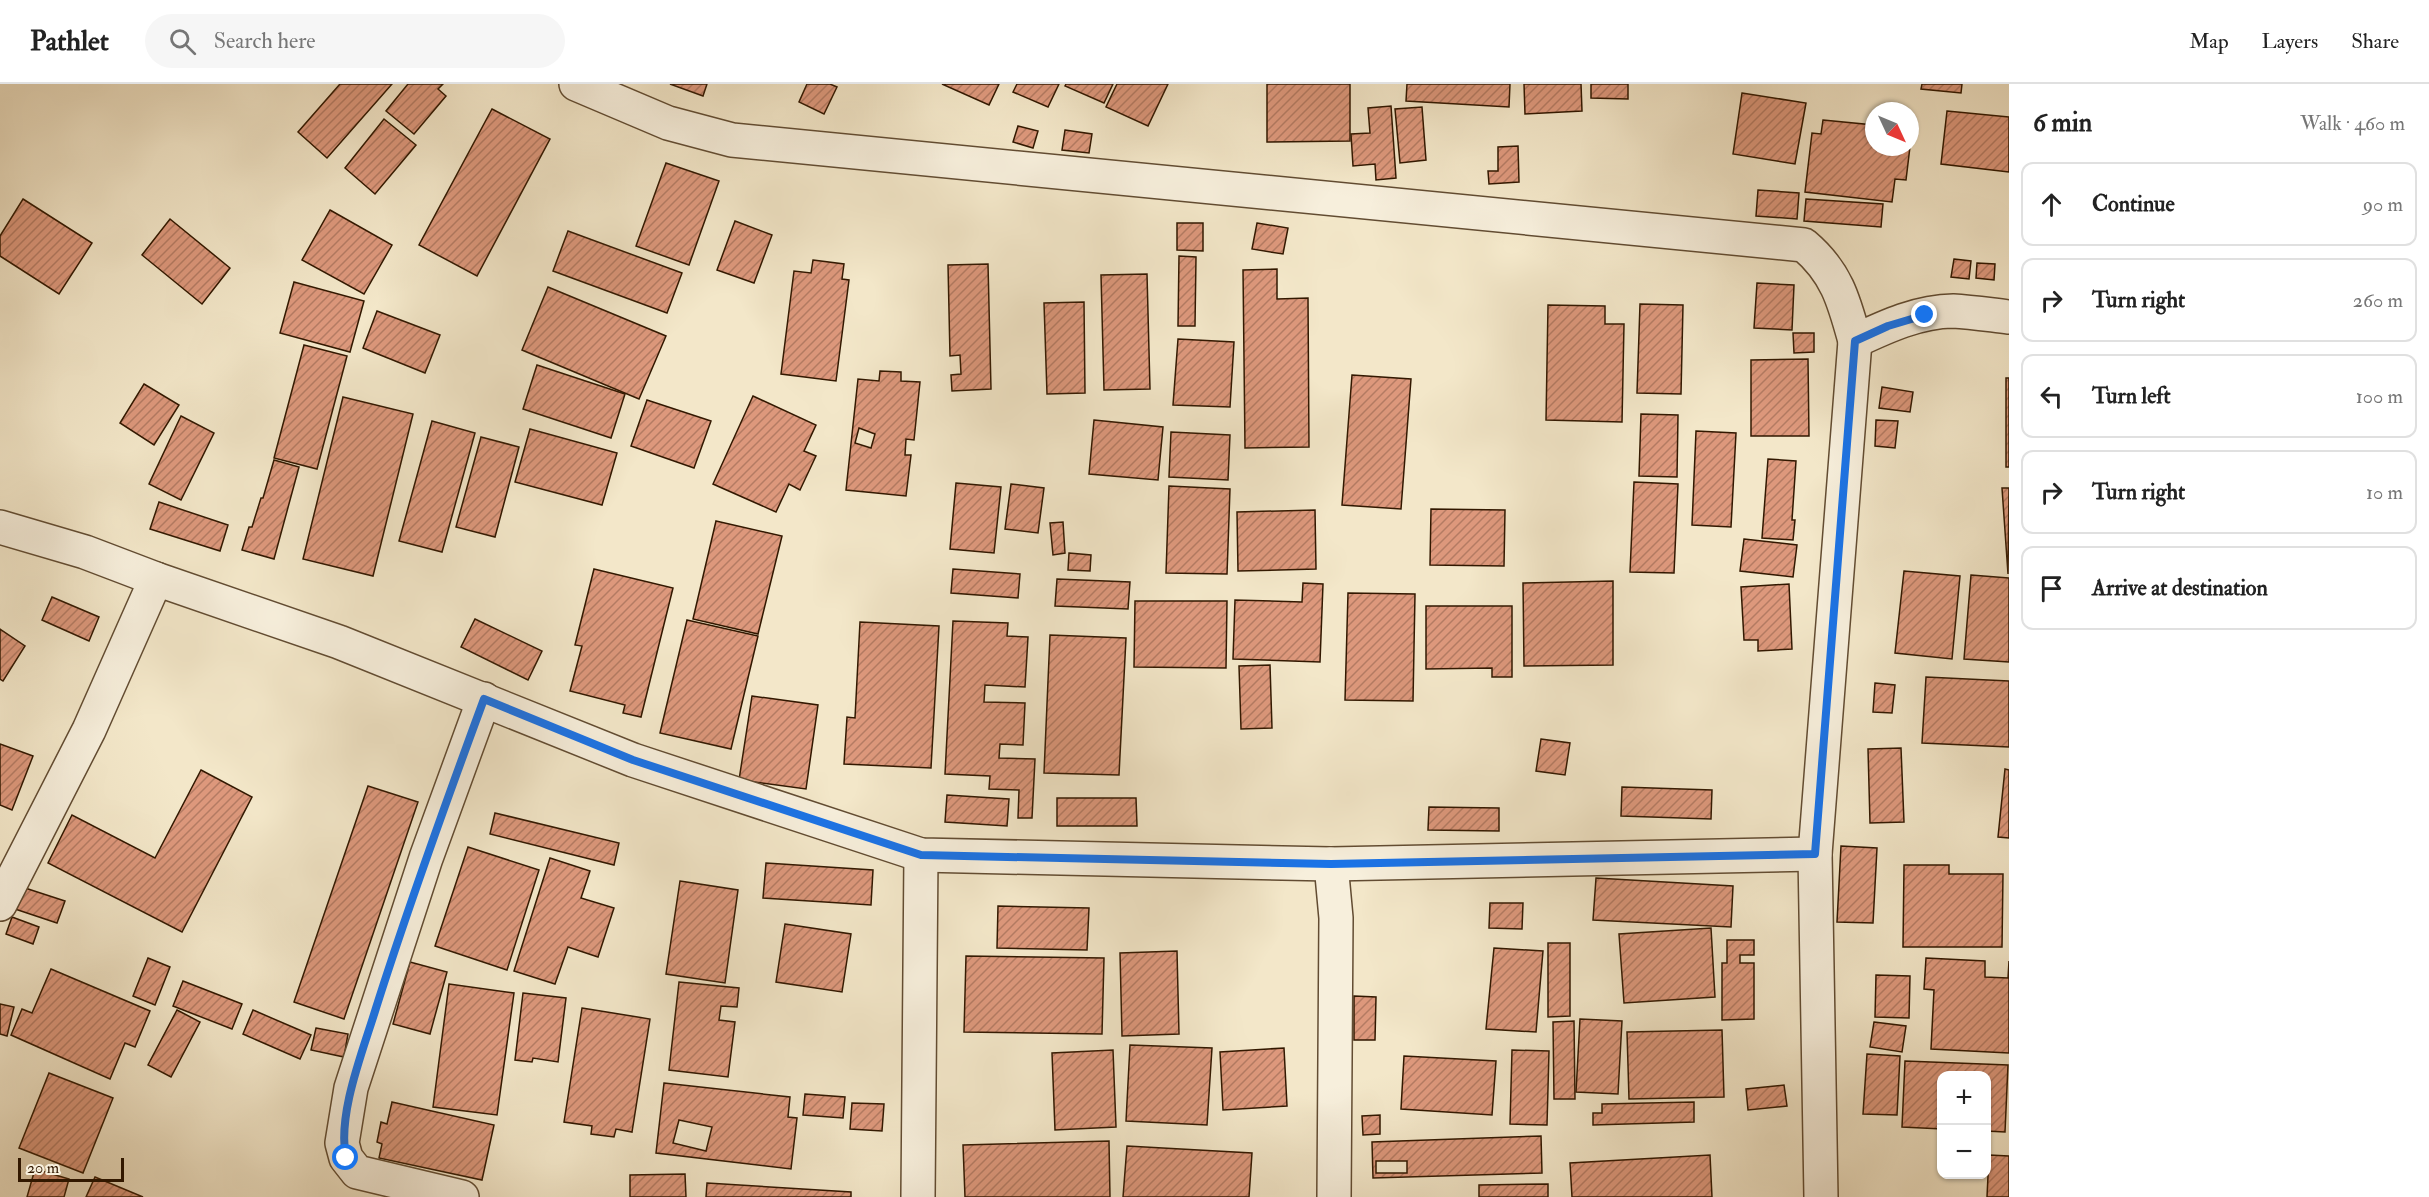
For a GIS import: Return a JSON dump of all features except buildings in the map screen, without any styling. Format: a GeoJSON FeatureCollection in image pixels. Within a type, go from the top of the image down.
{"type":"FeatureCollection","features":[{"type":"Feature","properties":{"kind":"street"},"geometry":{"type":"LineString","coordinates":[[576,84],[668,123],[732,140],[1804,245],[1820,259],[1843,296],[1855,341],[1815,854],[1821,1197]]}},
{"type":"Feature","properties":{"kind":"street"},"geometry":{"type":"LineString","coordinates":[[1855,341],[1888,326],[1925,315],[1951,311],[2009,317]]}},
{"type":"Feature","properties":{"kind":"street"},"geometry":{"type":"LineString","coordinates":[[0,527],[85,552],[339,642],[633,760],[921,855],[1331,864],[1815,854]]}},
{"type":"Feature","properties":{"kind":"street"},"geometry":{"type":"LineString","coordinates":[[0,904],[89,730],[156,579]]}},
{"type":"Feature","properties":{"kind":"street"},"geometry":{"type":"LineString","coordinates":[[462,1197],[357,1172],[346,1158],[342,1143],[351,1088],[385,981],[426,858],[484,699]]}},
{"type":"Feature","properties":{"kind":"street"},"geometry":{"type":"LineString","coordinates":[[918,1197],[921,855]]}},
{"type":"Feature","properties":{"kind":"street"},"geometry":{"type":"LineString","coordinates":[[1331,864],[1336,918],[1334,1197]]}},
{"type":"Feature","properties":{"kind":"route"},"geometry":{"type":"LineString","coordinates":[[346,1158],[342,1143],[351,1088],[426,858],[484,699],[579,740],[633,760],[921,855],[1331,864],[1815,854],[1855,341],[1888,326],[1925,315]]}}]}
